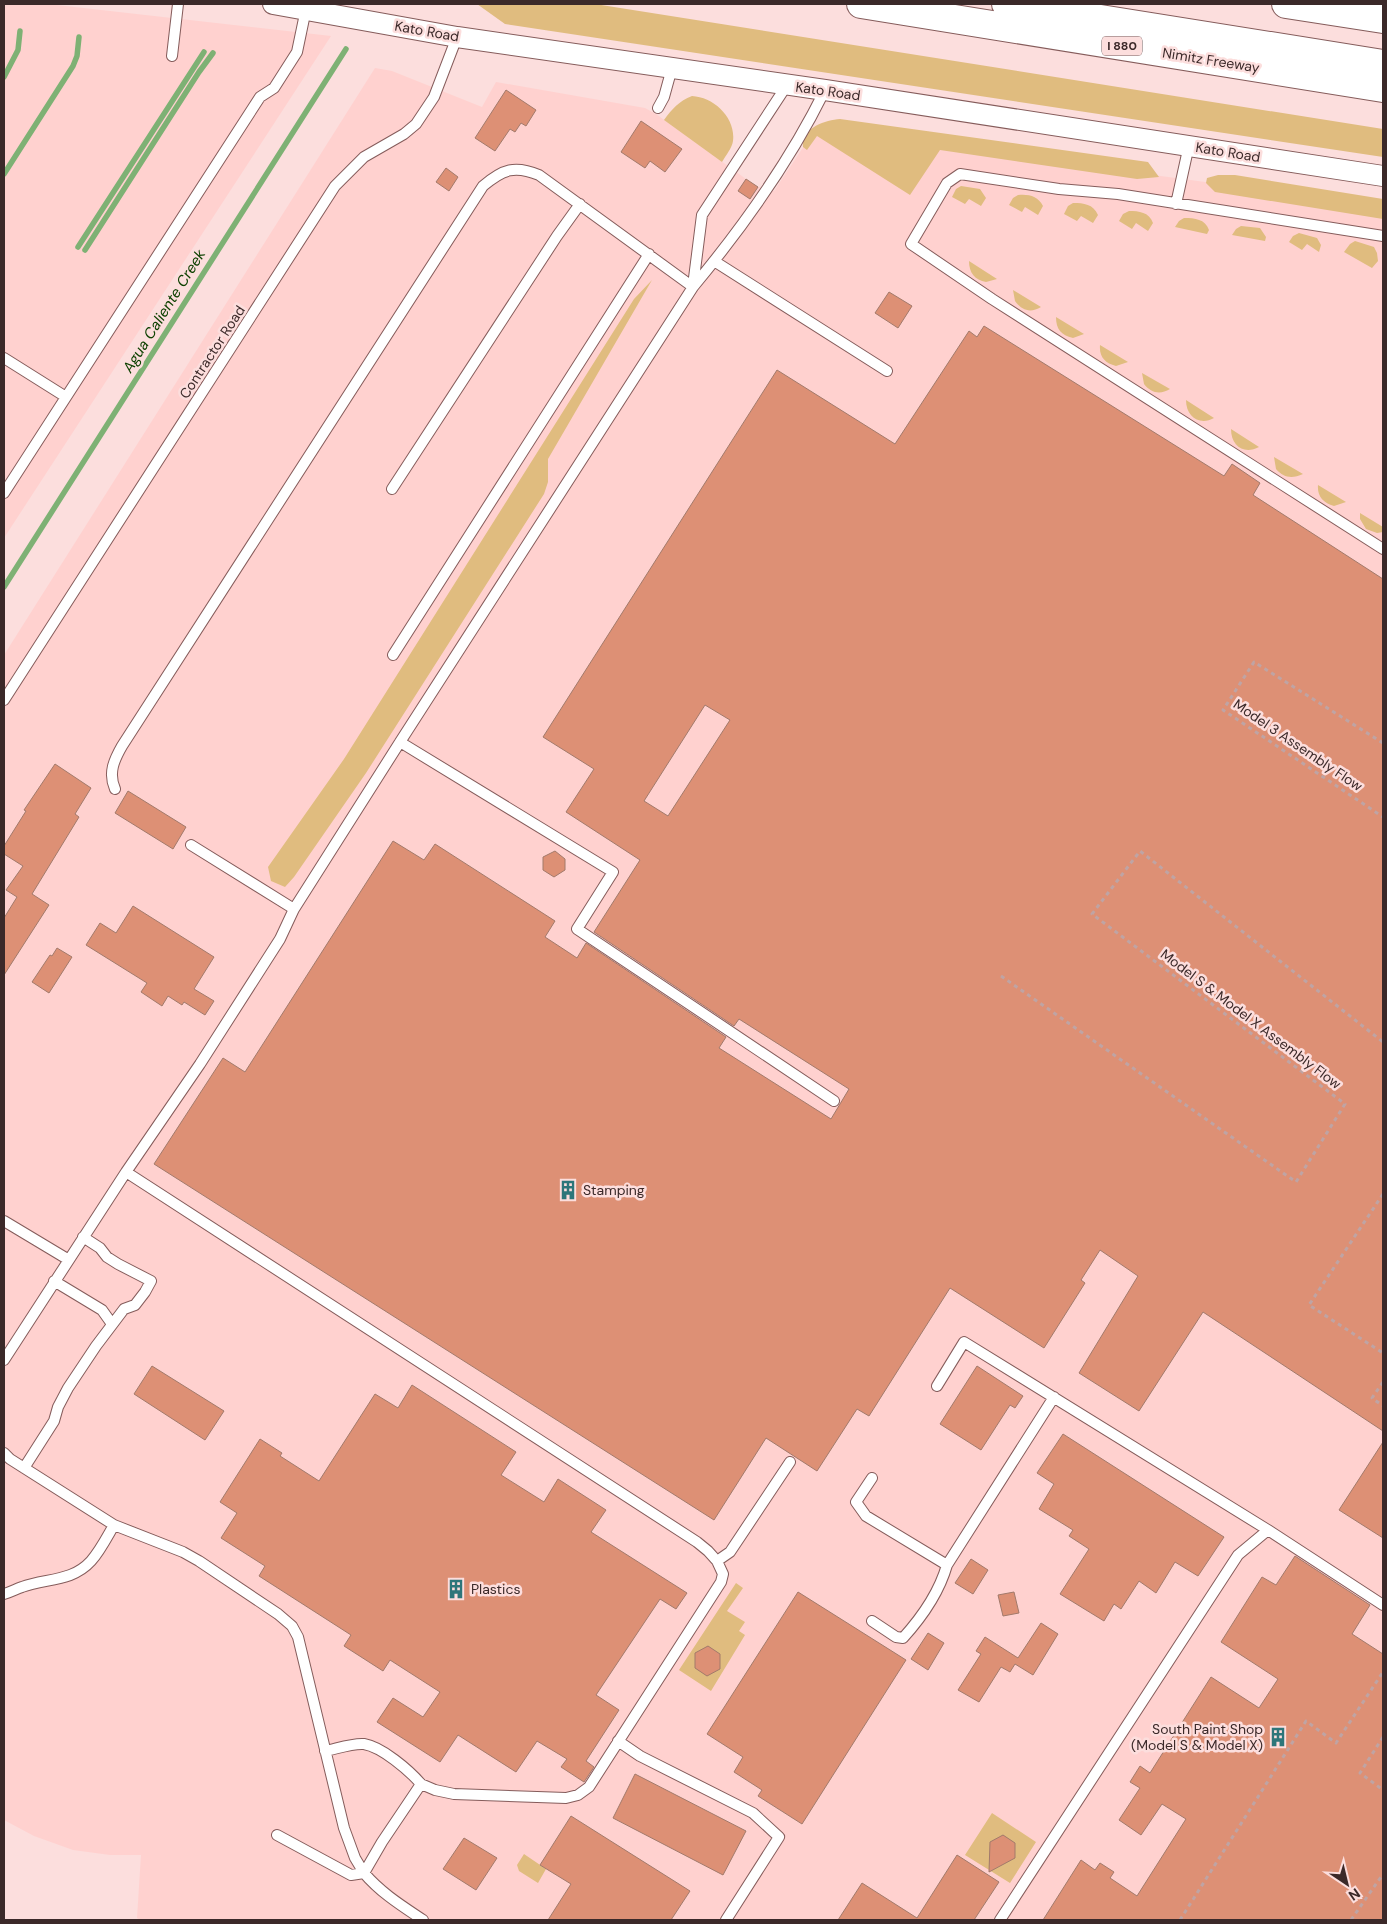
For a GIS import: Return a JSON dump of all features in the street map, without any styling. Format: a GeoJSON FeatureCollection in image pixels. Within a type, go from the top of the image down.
{"type":"FeatureCollection","features":[{"type":"Feature","properties":{"kind":"highway","name":"Nimitz Freeway"},"geometry":{"type":"LineString","coordinates":[[860,4],[1383,88]]}},
{"type":"Feature","properties":{"kind":"highway","name":"I 880"},"geometry":{"type":"LineString","coordinates":[[1006,4],[1383,64]]}},
{"type":"Feature","properties":{"kind":"highway"},"geometry":{"type":"LineString","coordinates":[[1286,4],[1383,19]]}},
{"type":"Feature","properties":{"kind":"street","name":"Kato Road"},"geometry":{"type":"LineString","coordinates":[[273,4],[306,8],[457,37],[825,90],[1383,176]]}},
{"type":"Feature","properties":{"kind":"lane"},"geometry":{"type":"LineString","coordinates":[[172,56],[178,4]]}},
{"type":"Feature","properties":{"kind":"lane"},"geometry":{"type":"LineString","coordinates":[[4,493],[260,97],[274,88],[297,52],[306,8]]}},
{"type":"Feature","properties":{"kind":"lane","name":"Contractor Road"},"geometry":{"type":"LineString","coordinates":[[4,700],[336,186],[364,157],[404,134],[416,124],[434,97],[457,37]]}},
{"type":"Feature","properties":{"kind":"lane"},"geometry":{"type":"LineString","coordinates":[[658,108],[664,97],[672,68]]}},
{"type":"Feature","properties":{"kind":"lane"},"geometry":{"type":"LineString","coordinates":[[693,287],[702,215],[787,85]]}},
{"type":"Feature","properties":{"kind":"lane"},"geometry":{"type":"LineString","coordinates":[[4,1360],[126,1172],[200,1064],[280,939],[294,909],[400,742],[693,287],[733,238],[765,190],[812,116],[825,90]]}},
{"type":"Feature","properties":{"kind":"lane"},"geometry":{"type":"LineString","coordinates":[[1176,204],[1189,146]]}},
{"type":"Feature","properties":{"kind":"lane"},"geometry":{"type":"LineString","coordinates":[[115,789],[111,780],[112,769],[122,746],[483,186],[501,172],[519,169],[539,175],[693,287]]}},
{"type":"Feature","properties":{"kind":"lane"},"geometry":{"type":"LineString","coordinates":[[1383,236],[1118,194],[1059,189],[960,174],[947,183],[911,244],[1000,304],[1383,549]]}},
{"type":"Feature","properties":{"kind":"lane"},"geometry":{"type":"LineString","coordinates":[[392,488],[557,236],[580,204]]}},
{"type":"Feature","properties":{"kind":"lane"},"geometry":{"type":"LineString","coordinates":[[393,655],[649,254]]}},
{"type":"Feature","properties":{"kind":"lane"},"geometry":{"type":"LineString","coordinates":[[714,261],[887,371]]}},
{"type":"Feature","properties":{"kind":"lane"},"geometry":{"type":"LineString","coordinates":[[4,358],[66,397]]}},
{"type":"Feature","properties":{"kind":"lane"},"geometry":{"type":"LineString","coordinates":[[400,742],[613,872],[577,929],[834,1100]]}},
{"type":"Feature","properties":{"kind":"lane"},"geometry":{"type":"LineString","coordinates":[[191,845],[294,909]]}},
{"type":"Feature","properties":{"kind":"lane"},"geometry":{"type":"LineString","coordinates":[[126,1172],[698,1542],[716,1561],[723,1574],[721,1582],[589,1787],[578,1795],[566,1798],[454,1794],[421,1784],[409,1771],[376,1749],[363,1744],[325,1751]]}},
{"type":"Feature","properties":{"kind":"lane"},"geometry":{"type":"LineString","coordinates":[[4,1221],[69,1260]]}},
{"type":"Feature","properties":{"kind":"lane"},"geometry":{"type":"LineString","coordinates":[[24,1468],[54,1420],[58,1407],[68,1388],[112,1324],[124,1309],[135,1305],[151,1281],[107,1257],[100,1248],[84,1237]]}},
{"type":"Feature","properties":{"kind":"lane"},"geometry":{"type":"LineString","coordinates":[[54,1281],[102,1310],[112,1324]]}},
{"type":"Feature","properties":{"kind":"lane"},"geometry":{"type":"LineString","coordinates":[[937,1386],[964,1342],[1268,1530],[1383,1605]]}},
{"type":"Feature","properties":{"kind":"lane"},"geometry":{"type":"LineString","coordinates":[[872,1621],[896,1637],[903,1638],[921,1618],[943,1580],[947,1565],[1054,1397]]}},
{"type":"Feature","properties":{"kind":"lane"},"geometry":{"type":"LineString","coordinates":[[4,1453],[24,1468],[114,1525],[191,1557],[278,1614],[292,1626],[298,1637],[325,1751],[349,1844],[355,1858],[374,1885],[388,1897],[423,1920]]}},
{"type":"Feature","properties":{"kind":"lane"},"geometry":{"type":"LineString","coordinates":[[716,1561],[730,1552],[790,1462]]}},
{"type":"Feature","properties":{"kind":"lane"},"geometry":{"type":"LineString","coordinates":[[872,1478],[856,1502],[866,1516],[947,1565]]}},
{"type":"Feature","properties":{"kind":"lane"},"geometry":{"type":"LineString","coordinates":[[4,1594],[22,1587],[68,1578],[81,1570],[91,1560],[114,1525]]}},
{"type":"Feature","properties":{"kind":"lane"},"geometry":{"type":"LineString","coordinates":[[1000,1920],[1238,1555],[1268,1530]]}},
{"type":"Feature","properties":{"kind":"lane"},"geometry":{"type":"LineString","coordinates":[[618,1741],[640,1756],[753,1814],[779,1837],[726,1920]]}},
{"type":"Feature","properties":{"kind":"lane"},"geometry":{"type":"LineString","coordinates":[[364,1873],[382,1842],[421,1784]]}},
{"type":"Feature","properties":{"kind":"lane"},"geometry":{"type":"LineString","coordinates":[[278,1835],[351,1875],[364,1873]]}},
{"type":"Feature","properties":{"kind":"path","name":"Model 3 Assembly Flow"},"geometry":{"type":"LineString","coordinates":[[1383,743],[1254,662],[1223,710],[1383,817]]}},
{"type":"Feature","properties":{"kind":"path","name":"Model S & Model X Assembly Flow"},"geometry":{"type":"LineString","coordinates":[[1001,976],[1296,1182],[1345,1104],[1092,914],[1140,852],[1383,1042]]}},
{"type":"Feature","properties":{"kind":"path"},"geometry":{"type":"LineString","coordinates":[[1383,1194],[1309,1305],[1383,1353]]}},
{"type":"Feature","properties":{"kind":"path"},"geometry":{"type":"LineString","coordinates":[[1383,1382],[1372,1398],[1383,1406]]}},
{"type":"Feature","properties":{"kind":"path"},"geometry":{"type":"LineString","coordinates":[[1180,1920],[1306,1721],[1336,1743],[1383,1672]]}},
{"type":"Feature","properties":{"kind":"path"},"geometry":{"type":"LineString","coordinates":[[1383,1737],[1360,1773],[1383,1790]]}},
{"type":"Feature","properties":{"kind":"path"},"geometry":{"type":"LineString","coordinates":[[1351,1920],[1383,1874]]}},
{"type":"Feature","properties":{"kind":"shaded area"},"geometry":{"type":"Polygon","coordinates":[[[4,4],[48,4],[331,36],[4,538],[4,4]]]}},
{"type":"Feature","properties":{"kind":"shaded area"},"geometry":{"type":"Polygon","coordinates":[[[477,4],[595,4],[1383,129],[1383,157],[505,24],[477,4]]]}},
{"type":"Feature","properties":{"kind":"shaded area"},"geometry":{"type":"Polygon","coordinates":[[[375,68],[392,71],[482,107],[496,82],[645,108],[758,187],[774,191],[814,131],[1383,206],[1383,1920],[140,1920],[137,1918],[141,1855],[110,1855],[73,1850],[34,1836],[4,1820],[4,655],[375,68]]]}},
{"type":"Feature","properties":{"kind":"shaded area"},"geometry":{"type":"Polygon","coordinates":[[[692,96],[708,100],[722,110],[731,124],[733,141],[722,162],[664,120],[683,100],[692,96]]]}},
{"type":"Feature","properties":{"kind":"shaded area"},"geometry":{"type":"Polygon","coordinates":[[[840,119],[1148,162],[1159,177],[1137,179],[940,150],[910,195],[817,136],[807,150],[803,147],[803,140],[815,126],[840,119]]]}},
{"type":"Feature","properties":{"kind":"shaded area"},"geometry":{"type":"Polygon","coordinates":[[[1218,175],[1235,175],[1383,199],[1383,219],[1215,192],[1206,183],[1207,178],[1218,175]]]}},
{"type":"Feature","properties":{"kind":"shaded area"},"geometry":{"type":"Polygon","coordinates":[[[961,186],[980,189],[986,198],[981,206],[969,199],[965,204],[952,197],[956,189],[961,186]]]}},
{"type":"Feature","properties":{"kind":"shaded area"},"geometry":{"type":"Polygon","coordinates":[[[1018,195],[1029,195],[1039,200],[1043,206],[1038,215],[1025,207],[1022,212],[1009,205],[1013,198],[1018,195]]]}},
{"type":"Feature","properties":{"kind":"shaded area"},"geometry":{"type":"Polygon","coordinates":[[[1073,203],[1084,204],[1094,208],[1098,215],[1093,223],[1081,216],[1077,221],[1064,214],[1068,206],[1073,203]]]}},
{"type":"Feature","properties":{"kind":"shaded area"},"geometry":{"type":"Polygon","coordinates":[[[1129,211],[1140,212],[1149,216],[1153,223],[1148,231],[1136,223],[1132,229],[1119,221],[1123,214],[1129,211]]]}},
{"type":"Feature","properties":{"kind":"shaded area"},"geometry":{"type":"Polygon","coordinates":[[[1184,218],[1196,219],[1205,223],[1209,230],[1207,234],[1175,227],[1184,218]]]}},
{"type":"Feature","properties":{"kind":"shaded area"},"geometry":{"type":"Polygon","coordinates":[[[1241,226],[1260,228],[1266,237],[1265,241],[1232,235],[1241,226]]]}},
{"type":"Feature","properties":{"kind":"shaded area"},"geometry":{"type":"Polygon","coordinates":[[[1299,233],[1317,238],[1321,245],[1319,252],[1307,244],[1302,250],[1289,242],[1293,236],[1299,233]]]}},
{"type":"Feature","properties":{"kind":"shaded area"},"geometry":{"type":"Polygon","coordinates":[[[1355,241],[1374,247],[1378,261],[1372,268],[1344,252],[1355,241]]]}},
{"type":"Feature","properties":{"kind":"shaded area"},"geometry":{"type":"Polygon","coordinates":[[[969,261],[997,279],[986,282],[979,280],[971,272],[969,261]]]}},
{"type":"Feature","properties":{"kind":"shaded area"},"geometry":{"type":"Polygon","coordinates":[[[652,280],[548,459],[548,482],[544,494],[366,773],[294,877],[285,887],[271,881],[268,867],[344,759],[634,299],[652,280]]]}},
{"type":"Feature","properties":{"kind":"shaded area"},"geometry":{"type":"Polygon","coordinates":[[[1013,290],[1041,307],[1034,310],[1024,309],[1015,301],[1013,290]]]}},
{"type":"Feature","properties":{"kind":"shaded area"},"geometry":{"type":"Polygon","coordinates":[[[1056,317],[1084,334],[1073,338],[1065,335],[1058,328],[1056,317]]]}},
{"type":"Feature","properties":{"kind":"shaded area"},"geometry":{"type":"Polygon","coordinates":[[[1100,345],[1128,362],[1116,366],[1109,363],[1102,356],[1100,345]]]}},
{"type":"Feature","properties":{"kind":"shaded area"},"geometry":{"type":"Polygon","coordinates":[[[1142,373],[1170,389],[1156,392],[1150,389],[1144,384],[1142,373]]]}},
{"type":"Feature","properties":{"kind":"shaded area"},"geometry":{"type":"Polygon","coordinates":[[[1186,400],[1214,418],[1204,421],[1195,418],[1188,411],[1186,400]]]}},
{"type":"Feature","properties":{"kind":"shaded area"},"geometry":{"type":"Polygon","coordinates":[[[1231,429],[1259,447],[1248,450],[1239,447],[1233,440],[1231,429]]]}},
{"type":"Feature","properties":{"kind":"shaded area"},"geometry":{"type":"Polygon","coordinates":[[[1274,457],[1303,474],[1295,477],[1285,476],[1276,469],[1274,457]]]}},
{"type":"Feature","properties":{"kind":"shaded area"},"geometry":{"type":"Polygon","coordinates":[[[1318,485],[1346,502],[1334,506],[1327,503],[1320,496],[1318,485]]]}},
{"type":"Feature","properties":{"kind":"shaded area"},"geometry":{"type":"Polygon","coordinates":[[[1360,513],[1383,527],[1383,532],[1377,533],[1366,529],[1360,519],[1360,513]]]}},
{"type":"Feature","properties":{"kind":"shaded area"},"geometry":{"type":"Polygon","coordinates":[[[736,1583],[743,1588],[727,1611],[745,1622],[739,1631],[745,1635],[711,1691],[679,1670],[736,1583]]]}},
{"type":"Feature","properties":{"kind":"shaded area"},"geometry":{"type":"Polygon","coordinates":[[[992,1813],[1036,1842],[1010,1883],[965,1855],[992,1813]]]}},
{"type":"Feature","properties":{"kind":"shaded area"},"geometry":{"type":"Polygon","coordinates":[[[524,1854],[546,1869],[538,1883],[519,1871],[517,1865],[524,1854]]]}},
{"type":"Feature","properties":{"kind":"building"},"geometry":{"type":"Polygon","coordinates":[[[506,90],[536,110],[526,126],[521,123],[515,132],[510,129],[495,151],[475,138],[506,90]]]}},
{"type":"Feature","properties":{"kind":"building"},"geometry":{"type":"Polygon","coordinates":[[[641,121],[682,149],[665,172],[650,161],[645,168],[621,152],[641,121]]]}},
{"type":"Feature","properties":{"kind":"building"},"geometry":{"type":"Polygon","coordinates":[[[446,168],[458,177],[449,191],[436,182],[446,168]]]}},
{"type":"Feature","properties":{"kind":"building"},"geometry":{"type":"Polygon","coordinates":[[[746,179],[758,187],[750,199],[738,191],[746,179]]]}},
{"type":"Feature","properties":{"kind":"building"},"geometry":{"type":"Polygon","coordinates":[[[889,292],[912,306],[898,328],[875,313],[889,292]]]}},
{"type":"Feature","properties":{"kind":"building"},"geometry":{"type":"Polygon","coordinates":[[[984,326],[1224,476],[1232,464],[1260,483],[1253,495],[1383,579],[1383,1431],[1203,1312],[1139,1411],[1079,1373],[1138,1276],[1100,1250],[1081,1280],[1085,1283],[1044,1348],[950,1288],[869,1416],[857,1409],[817,1471],[766,1438],[714,1520],[154,1164],[223,1058],[245,1072],[393,841],[424,860],[435,844],[555,921],[545,937],[577,958],[586,943],[726,1037],[719,1048],[831,1119],[849,1089],[739,1019],[734,1026],[594,932],[640,860],[566,812],[594,769],[543,737],[777,370],[895,444],[969,331],[977,337],[984,326]],[[705,705],[644,801],[668,816],[730,720],[705,705]]]}},
{"type":"Feature","properties":{"kind":"building"},"geometry":{"type":"Polygon","coordinates":[[[55,764],[91,788],[75,814],[79,817],[32,894],[49,905],[4,975],[4,918],[17,897],[6,890],[23,866],[4,854],[4,846],[26,811],[24,810],[55,764]]]}},
{"type":"Feature","properties":{"kind":"building"},"geometry":{"type":"Polygon","coordinates":[[[128,791],[186,827],[173,849],[115,813],[128,791]]]}},
{"type":"Feature","properties":{"kind":"building"},"geometry":{"type":"Polygon","coordinates":[[[555,851],[565,859],[565,870],[554,877],[543,870],[543,857],[555,851]]]}},
{"type":"Feature","properties":{"kind":"building"},"geometry":{"type":"Polygon","coordinates":[[[133,906],[214,957],[194,989],[214,1001],[205,1015],[184,1002],[182,1005],[168,996],[162,1006],[141,992],[147,983],[86,945],[100,923],[116,933],[133,906]]]}},
{"type":"Feature","properties":{"kind":"building"},"geometry":{"type":"Polygon","coordinates":[[[57,948],[72,957],[49,993],[32,982],[57,948]]]}},
{"type":"Feature","properties":{"kind":"building"},"geometry":{"type":"Polygon","coordinates":[[[152,1366],[224,1411],[205,1440],[134,1394],[152,1366]]]}},
{"type":"Feature","properties":{"kind":"building"},"geometry":{"type":"Polygon","coordinates":[[[977,1366],[1023,1396],[1015,1408],[1010,1405],[981,1450],[940,1424],[977,1366]]]}},
{"type":"Feature","properties":{"kind":"building","name":"Plastics"},"geometry":{"type":"Polygon","coordinates":[[[412,1385],[516,1452],[501,1475],[544,1502],[558,1479],[606,1510],[591,1532],[687,1593],[676,1609],[660,1599],[596,1695],[619,1710],[586,1761],[594,1767],[584,1782],[561,1767],[567,1759],[537,1741],[516,1772],[458,1735],[440,1762],[377,1722],[393,1698],[423,1717],[440,1692],[390,1660],[383,1671],[344,1646],[351,1635],[259,1576],[265,1566],[221,1538],[237,1513],[220,1502],[260,1439],[282,1453],[280,1456],[319,1481],[375,1394],[398,1408],[412,1385]]]}},
{"type":"Feature","properties":{"kind":"building"},"geometry":{"type":"Polygon","coordinates":[[[1063,1434],[1224,1537],[1198,1576],[1175,1562],[1156,1593],[1139,1581],[1121,1609],[1114,1604],[1104,1621],[1060,1594],[1089,1549],[1069,1536],[1073,1530],[1039,1509],[1054,1484],[1037,1473],[1063,1434]]]}},
{"type":"Feature","properties":{"kind":"building"},"geometry":{"type":"Polygon","coordinates":[[[1383,1442],[1383,1538],[1339,1510],[1383,1442]]]}},
{"type":"Feature","properties":{"kind":"building","name":"South Paint Shop (Model S & Model X)"},"geometry":{"type":"Polygon","coordinates":[[[1295,1556],[1370,1605],[1352,1634],[1383,1654],[1383,1920],[1043,1920],[1081,1860],[1095,1870],[1100,1863],[1114,1872],[1110,1878],[1137,1896],[1186,1819],[1162,1804],[1141,1835],[1119,1820],[1140,1788],[1130,1782],[1140,1766],[1150,1773],[1211,1677],[1259,1708],[1278,1679],[1221,1642],[1262,1577],[1276,1585],[1295,1556]]]}},
{"type":"Feature","properties":{"kind":"building"},"geometry":{"type":"Polygon","coordinates":[[[971,1559],[988,1570],[973,1594],[955,1583],[971,1559]]]}},
{"type":"Feature","properties":{"kind":"building"},"geometry":{"type":"Polygon","coordinates":[[[798,1592],[906,1660],[802,1824],[758,1796],[762,1790],[734,1772],[743,1757],[707,1734],[798,1592]]]}},
{"type":"Feature","properties":{"kind":"building"},"geometry":{"type":"Polygon","coordinates":[[[1014,1592],[1019,1613],[1003,1616],[998,1595],[1014,1592]]]}},
{"type":"Feature","properties":{"kind":"building"},"geometry":{"type":"Polygon","coordinates":[[[1041,1623],[1058,1634],[1033,1675],[1015,1664],[1010,1672],[1001,1667],[979,1702],[958,1690],[981,1654],[976,1651],[985,1637],[1018,1658],[1041,1623]]]}},
{"type":"Feature","properties":{"kind":"building"},"geometry":{"type":"Polygon","coordinates":[[[928,1633],[944,1643],[928,1670],[911,1659],[928,1633]]]}},
{"type":"Feature","properties":{"kind":"building"},"geometry":{"type":"Polygon","coordinates":[[[708,1646],[720,1654],[720,1669],[707,1676],[695,1668],[695,1653],[708,1646]]]}},
{"type":"Feature","properties":{"kind":"building"},"geometry":{"type":"Polygon","coordinates":[[[635,1774],[746,1831],[723,1875],[613,1818],[635,1774]]]}},
{"type":"Feature","properties":{"kind":"building"},"geometry":{"type":"Polygon","coordinates":[[[571,1816],[690,1891],[671,1920],[548,1920],[571,1884],[540,1865],[571,1816]]]}},
{"type":"Feature","properties":{"kind":"building"},"geometry":{"type":"Polygon","coordinates":[[[1003,1835],[1015,1843],[1015,1858],[989,1872],[990,1842],[1003,1835]]]}},
{"type":"Feature","properties":{"kind":"building"},"geometry":{"type":"Polygon","coordinates":[[[464,1838],[497,1858],[476,1890],[443,1869],[464,1838]]]}},
{"type":"Feature","properties":{"kind":"building"},"geometry":{"type":"Polygon","coordinates":[[[957,1855],[999,1882],[974,1920],[838,1920],[862,1883],[917,1918],[957,1855]]]}},
{"type":"Feature","properties":{"kind":"waterway"},"geometry":{"type":"LineString","coordinates":[[4,77],[18,50],[20,31]]}},
{"type":"Feature","properties":{"kind":"waterway"},"geometry":{"type":"LineString","coordinates":[[4,174],[73,66],[77,56],[79,37]]}},
{"type":"Feature","properties":{"kind":"waterway","name":"Agua Caliente Creek"},"geometry":{"type":"LineString","coordinates":[[4,587],[346,49]]}},
{"type":"Feature","properties":{"kind":"waterway"},"geometry":{"type":"LineString","coordinates":[[78,247],[204,52]]}},
{"type":"Feature","properties":{"kind":"waterway"},"geometry":{"type":"LineString","coordinates":[[85,250],[213,53]]}},
{"type":"Feature","properties":{"kind":"place","name":"Stamping"},"geometry":{"type":"Point","coordinates":[568,1190]}},
{"type":"Feature","properties":{"kind":"place","name":"Plastics"},"geometry":{"type":"Point","coordinates":[456,1589]}},
{"type":"Feature","properties":{"kind":"place","name":"South Paint Shop (Model S & Model X)"},"geometry":{"type":"Point","coordinates":[1278,1737]}}]}
